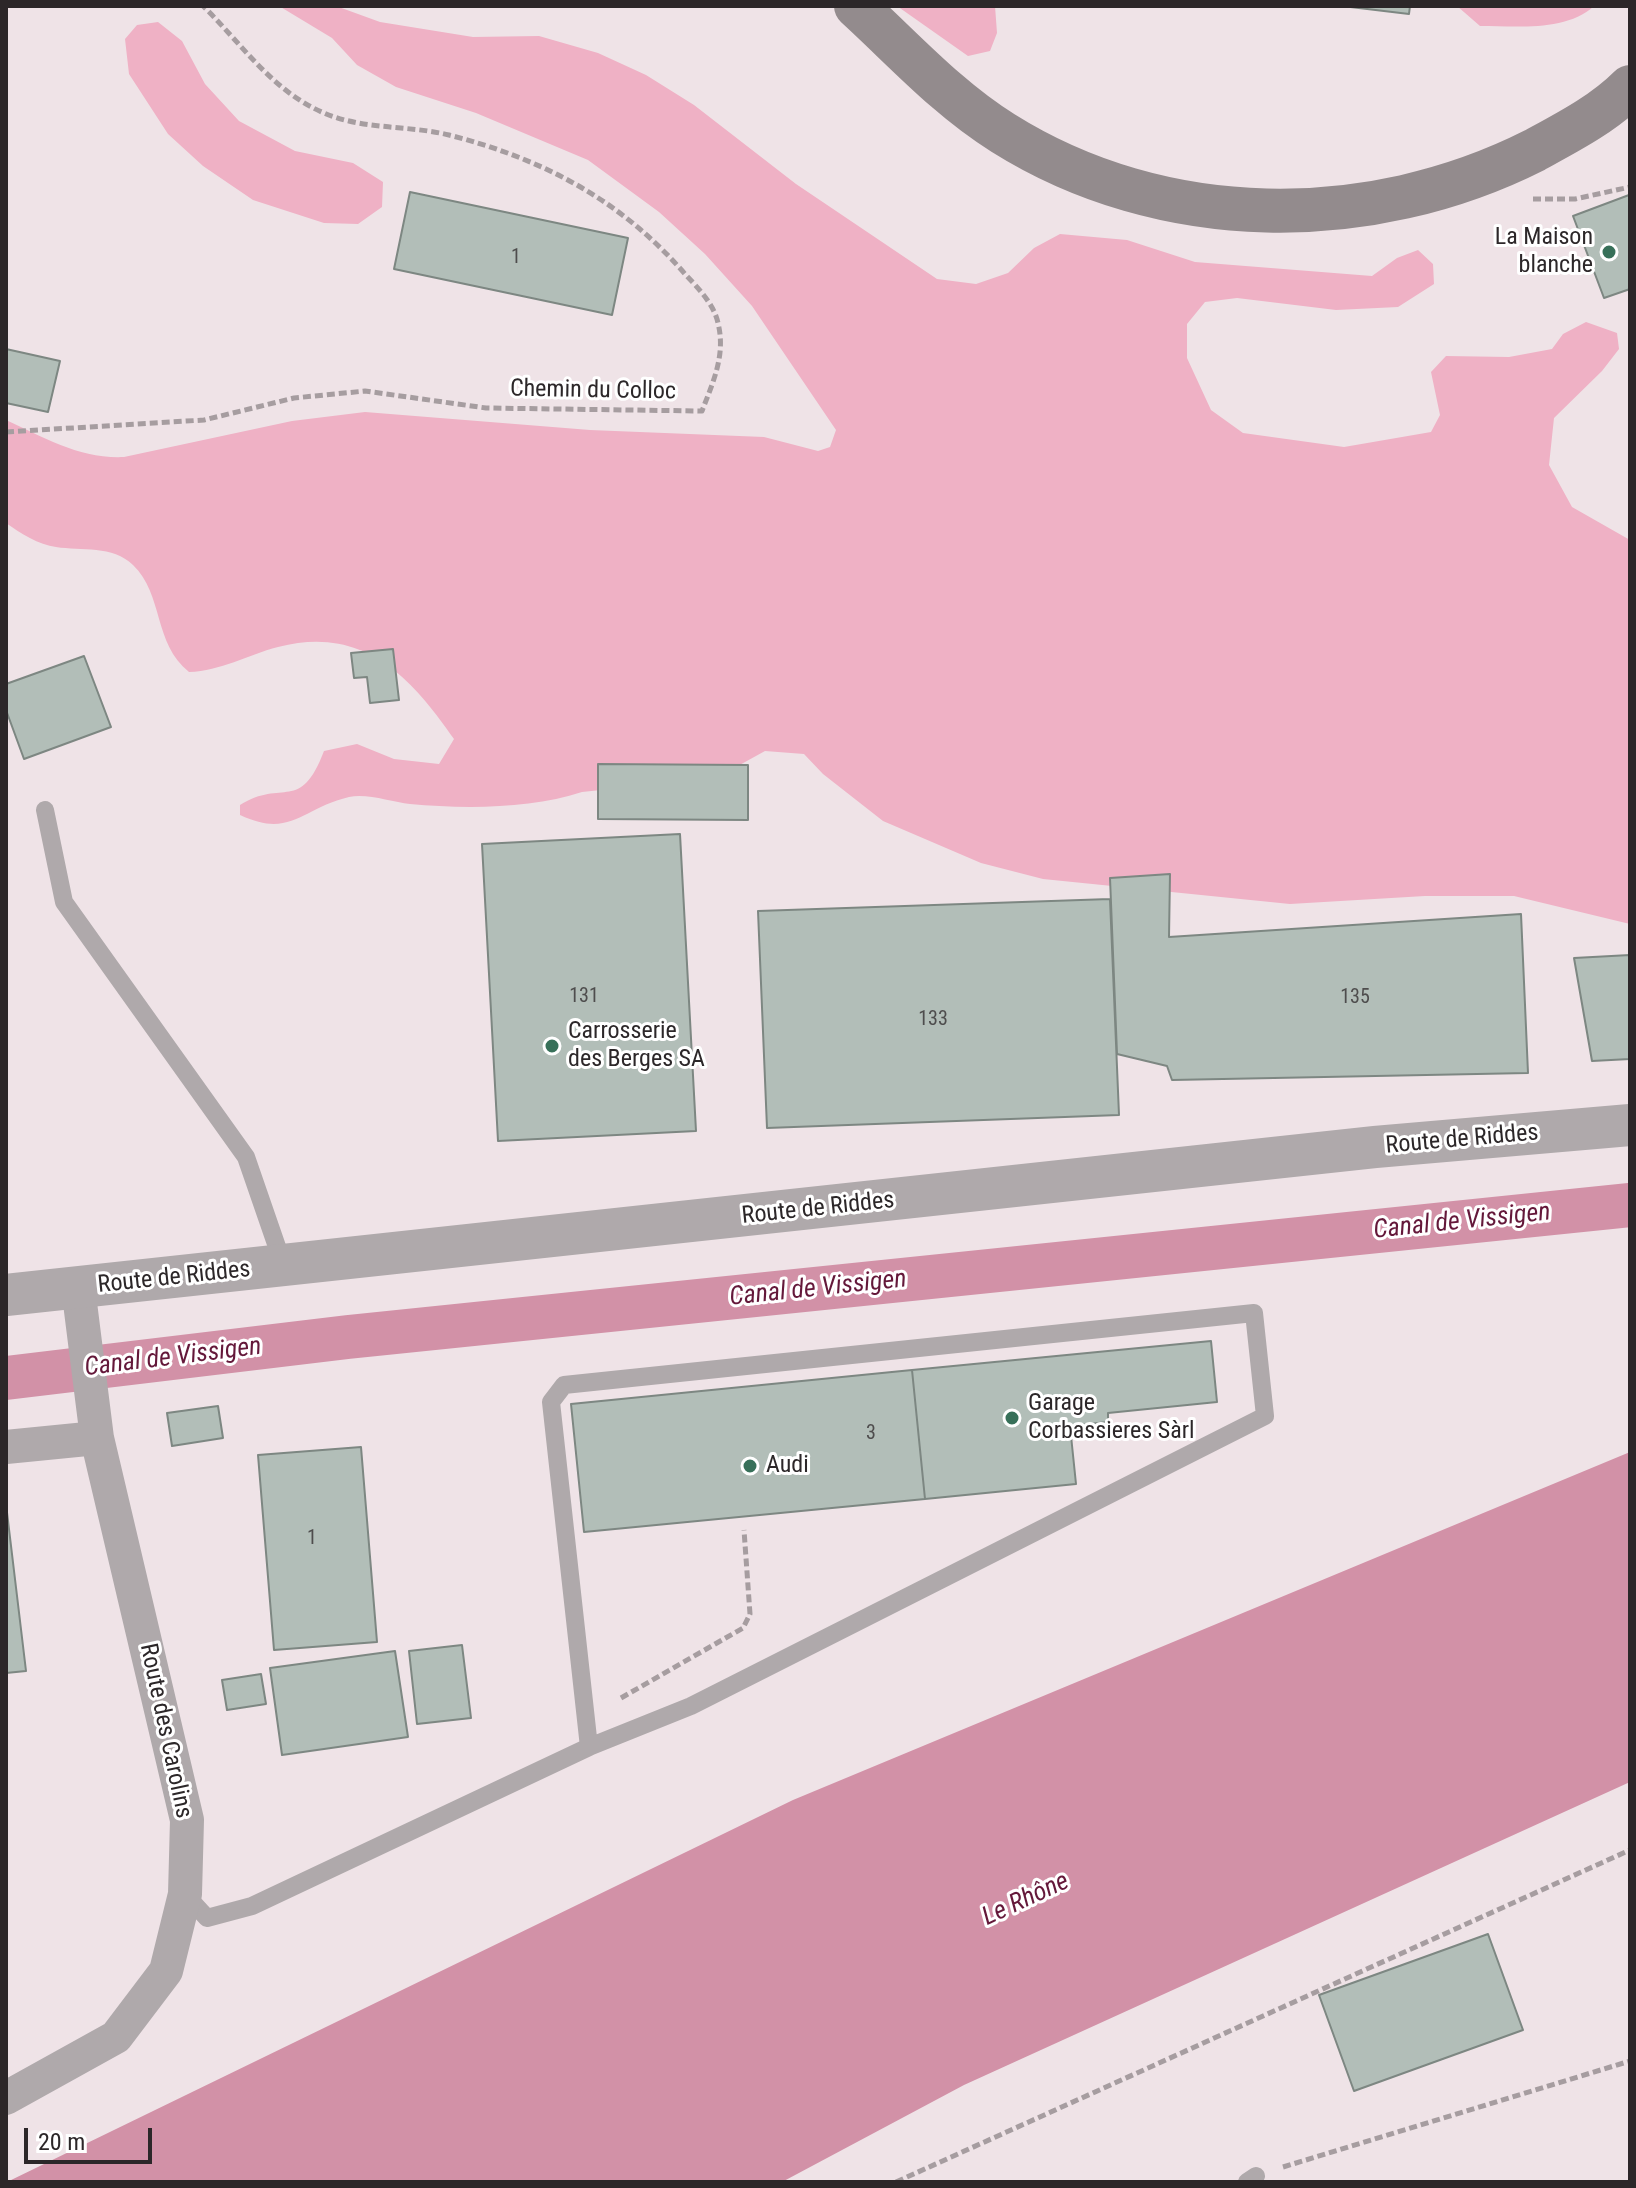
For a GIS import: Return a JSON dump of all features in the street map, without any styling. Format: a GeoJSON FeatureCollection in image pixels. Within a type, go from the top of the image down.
{"type":"FeatureCollection","features":[{"type":"Feature","properties":{"kind":"main road"},"geometry":{"type":"LineString","coordinates":[[856,6],[953,96],[1002,133],[1097,178],[1202,207],[1271,211],[1360,207],[1440,189],[1498,168],[1588,120],[1630,87]]}},
{"type":"Feature","properties":{"kind":"street","name":"Route de Riddes"},"geometry":{"type":"LineString","coordinates":[[6,1295],[1375,1147],[1630,1125]]}},
{"type":"Feature","properties":{"kind":"street","name":"Route des Carolins"},"geometry":{"type":"LineString","coordinates":[[6,2098],[116,2037],[166,1971],[185,1894],[187,1820],[97,1438],[78,1287]]}},
{"type":"Feature","properties":{"kind":"street"},"geometry":{"type":"LineString","coordinates":[[6,1447],[97,1438]]}},
{"type":"Feature","properties":{"kind":"lane"},"geometry":{"type":"LineString","coordinates":[[45,810],[64,902],[246,1157],[284,1267]]}},
{"type":"Feature","properties":{"kind":"lane"},"geometry":{"type":"LineString","coordinates":[[185,1894],[207,1918],[252,1906],[589,1747],[691,1706],[1265,1416],[1254,1313],[564,1385],[551,1402],[589,1747]]}},
{"type":"Feature","properties":{"kind":"path","name":"Chemin du Colloc"},"geometry":{"type":"LineString","coordinates":[[6,432],[204,420],[294,398],[365,391],[486,408],[702,411],[721,360],[718,320],[705,296],[656,241],[635,223],[554,171],[515,153],[445,134],[342,120],[322,112],[275,82],[203,6]]}},
{"type":"Feature","properties":{"kind":"path"},"geometry":{"type":"LineString","coordinates":[[1498,168],[1515,194],[1535,200],[1575,199],[1630,187]]}},
{"type":"Feature","properties":{"kind":"path"},"geometry":{"type":"LineString","coordinates":[[585,1718],[743,1628],[750,1614],[744,1530]]}},
{"type":"Feature","properties":{"kind":"path"},"geometry":{"type":"LineString","coordinates":[[896,2182],[1630,1850]]}},
{"type":"Feature","properties":{"kind":"path"},"geometry":{"type":"LineString","coordinates":[[1251,2179],[1630,2061]]}},
{"type":"Feature","properties":{"kind":"shaded area"},"geometry":{"type":"Polygon","coordinates":[[[279,6],[336,6],[380,22],[473,37],[539,36],[598,53],[646,75],[694,105],[796,184],[937,279],[976,284],[1008,273],[1034,248],[1060,234],[1127,240],[1195,262],[1372,276],[1397,258],[1418,250],[1433,264],[1434,284],[1398,307],[1336,310],[1237,298],[1205,302],[1187,324],[1187,358],[1211,410],[1243,433],[1344,447],[1431,432],[1440,415],[1431,372],[1446,356],[1509,357],[1552,349],[1563,334],[1586,322],[1617,333],[1619,349],[1602,371],[1554,418],[1549,465],[1572,507],[1630,540],[1630,924],[1514,896],[1425,896],[1290,904],[1043,879],[981,863],[883,821],[823,774],[804,754],[765,751],[716,778],[582,792],[519,805],[431,806],[356,796],[333,802],[285,823],[257,822],[240,815],[240,805],[255,798],[298,789],[307,782],[324,751],[357,744],[394,759],[439,764],[454,739],[401,676],[359,650],[335,643],[308,642],[278,647],[223,666],[189,672],[169,647],[150,590],[133,565],[116,554],[43,544],[6,523],[6,420],[78,451],[108,457],[124,457],[292,421],[365,412],[590,430],[764,437],[818,451],[830,447],[836,430],[752,306],[705,254],[659,212],[588,160],[476,113],[396,87],[357,65],[332,38],[279,6]]]}},
{"type":"Feature","properties":{"kind":"shaded area"},"geometry":{"type":"Polygon","coordinates":[[[897,6],[995,6],[997,33],[990,51],[968,56],[897,6]]]}},
{"type":"Feature","properties":{"kind":"shaded area"},"geometry":{"type":"Polygon","coordinates":[[[1457,6],[1594,6],[1555,24],[1509,27],[1480,26],[1457,6]]]}},
{"type":"Feature","properties":{"kind":"shaded area"},"geometry":{"type":"Polygon","coordinates":[[[158,22],[182,41],[205,84],[239,121],[295,151],[353,163],[383,182],[382,207],[358,224],[324,223],[253,200],[203,166],[168,134],[129,74],[125,39],[137,25],[158,22]]]}},
{"type":"Feature","properties":{"kind":"water","name":"Le Rhône"},"geometry":{"type":"Polygon","coordinates":[[[1630,1452],[1630,1782],[964,2085],[782,2182],[7,2182],[793,1800],[1630,1452]]]}},
{"type":"Feature","properties":{"kind":"building"},"geometry":{"type":"Polygon","coordinates":[[[1342,6],[1410,6],[1409,14],[1342,6]]]}},
{"type":"Feature","properties":{"kind":"building"},"geometry":{"type":"Polygon","coordinates":[[[410,192],[628,238],[612,315],[394,269],[410,192]]]}},
{"type":"Feature","properties":{"kind":"building","name":"La Maison blanche"},"geometry":{"type":"Polygon","coordinates":[[[1629,195],[1630,289],[1604,298],[1573,216],[1629,195]]]}},
{"type":"Feature","properties":{"kind":"building"},"geometry":{"type":"Polygon","coordinates":[[[6,349],[60,361],[48,412],[6,403],[6,349]]]}},
{"type":"Feature","properties":{"kind":"building"},"geometry":{"type":"Polygon","coordinates":[[[393,649],[399,700],[370,703],[367,677],[354,678],[351,653],[393,649]]]}},
{"type":"Feature","properties":{"kind":"building"},"geometry":{"type":"Polygon","coordinates":[[[84,656],[111,727],[24,759],[6,710],[6,684],[84,656]]]}},
{"type":"Feature","properties":{"kind":"building"},"geometry":{"type":"Polygon","coordinates":[[[598,764],[748,765],[748,820],[598,819],[598,764]]]}},
{"type":"Feature","properties":{"kind":"building"},"geometry":{"type":"Polygon","coordinates":[[[680,834],[696,1131],[498,1141],[482,844],[680,834]]]}},
{"type":"Feature","properties":{"kind":"building"},"geometry":{"type":"Polygon","coordinates":[[[1170,874],[1169,937],[1521,914],[1528,1073],[1172,1080],[1167,1066],[1117,1054],[1110,878],[1170,874]]]}},
{"type":"Feature","properties":{"kind":"building"},"geometry":{"type":"Polygon","coordinates":[[[1110,899],[1119,1115],[767,1128],[758,911],[1110,899]]]}},
{"type":"Feature","properties":{"kind":"building"},"geometry":{"type":"Polygon","coordinates":[[[1630,955],[1630,1059],[1592,1061],[1574,958],[1630,955]]]}},
{"type":"Feature","properties":{"kind":"building","name":"Garage Corbassieres Sàrl"},"geometry":{"type":"Polygon","coordinates":[[[1211,1341],[1217,1402],[1108,1413],[1108,1422],[1070,1426],[1076,1484],[925,1499],[912,1370],[1211,1341]]]}},
{"type":"Feature","properties":{"kind":"building","name":"Audi"},"geometry":{"type":"Polygon","coordinates":[[[912,1370],[925,1499],[584,1532],[571,1404],[912,1370]]]}},
{"type":"Feature","properties":{"kind":"building"},"geometry":{"type":"Polygon","coordinates":[[[218,1406],[223,1438],[172,1446],[167,1413],[218,1406]]]}},
{"type":"Feature","properties":{"kind":"building"},"geometry":{"type":"Polygon","coordinates":[[[361,1447],[377,1642],[274,1650],[258,1455],[361,1447]]]}},
{"type":"Feature","properties":{"kind":"building"},"geometry":{"type":"Polygon","coordinates":[[[6,1504],[26,1671],[6,1673],[6,1504]]]}},
{"type":"Feature","properties":{"kind":"building"},"geometry":{"type":"Polygon","coordinates":[[[462,1645],[471,1718],[417,1724],[409,1651],[462,1645]]]}},
{"type":"Feature","properties":{"kind":"building"},"geometry":{"type":"Polygon","coordinates":[[[395,1651],[408,1737],[282,1755],[270,1668],[395,1651]]]}},
{"type":"Feature","properties":{"kind":"building"},"geometry":{"type":"Polygon","coordinates":[[[261,1674],[266,1704],[227,1710],[222,1680],[261,1674]]]}},
{"type":"Feature","properties":{"kind":"building"},"geometry":{"type":"Polygon","coordinates":[[[1488,1934],[1523,2030],[1354,2091],[1319,1995],[1488,1934]]]}},
{"type":"Feature","properties":{"kind":"waterway","name":"Canal de Vissigen"},"geometry":{"type":"LineString","coordinates":[[6,1378],[348,1337],[1630,1205]]}},
{"type":"Feature","properties":{"kind":"place","name":"La Maison blanche"},"geometry":{"type":"Point","coordinates":[1609,252]}},
{"type":"Feature","properties":{"kind":"place","name":"Carrosserie des Berges SA"},"geometry":{"type":"Point","coordinates":[552,1046]}},
{"type":"Feature","properties":{"kind":"place","name":"Garage Corbassieres Sàrl"},"geometry":{"type":"Point","coordinates":[1012,1418]}},
{"type":"Feature","properties":{"kind":"place","name":"Audi"},"geometry":{"type":"Point","coordinates":[750,1466]}}]}
